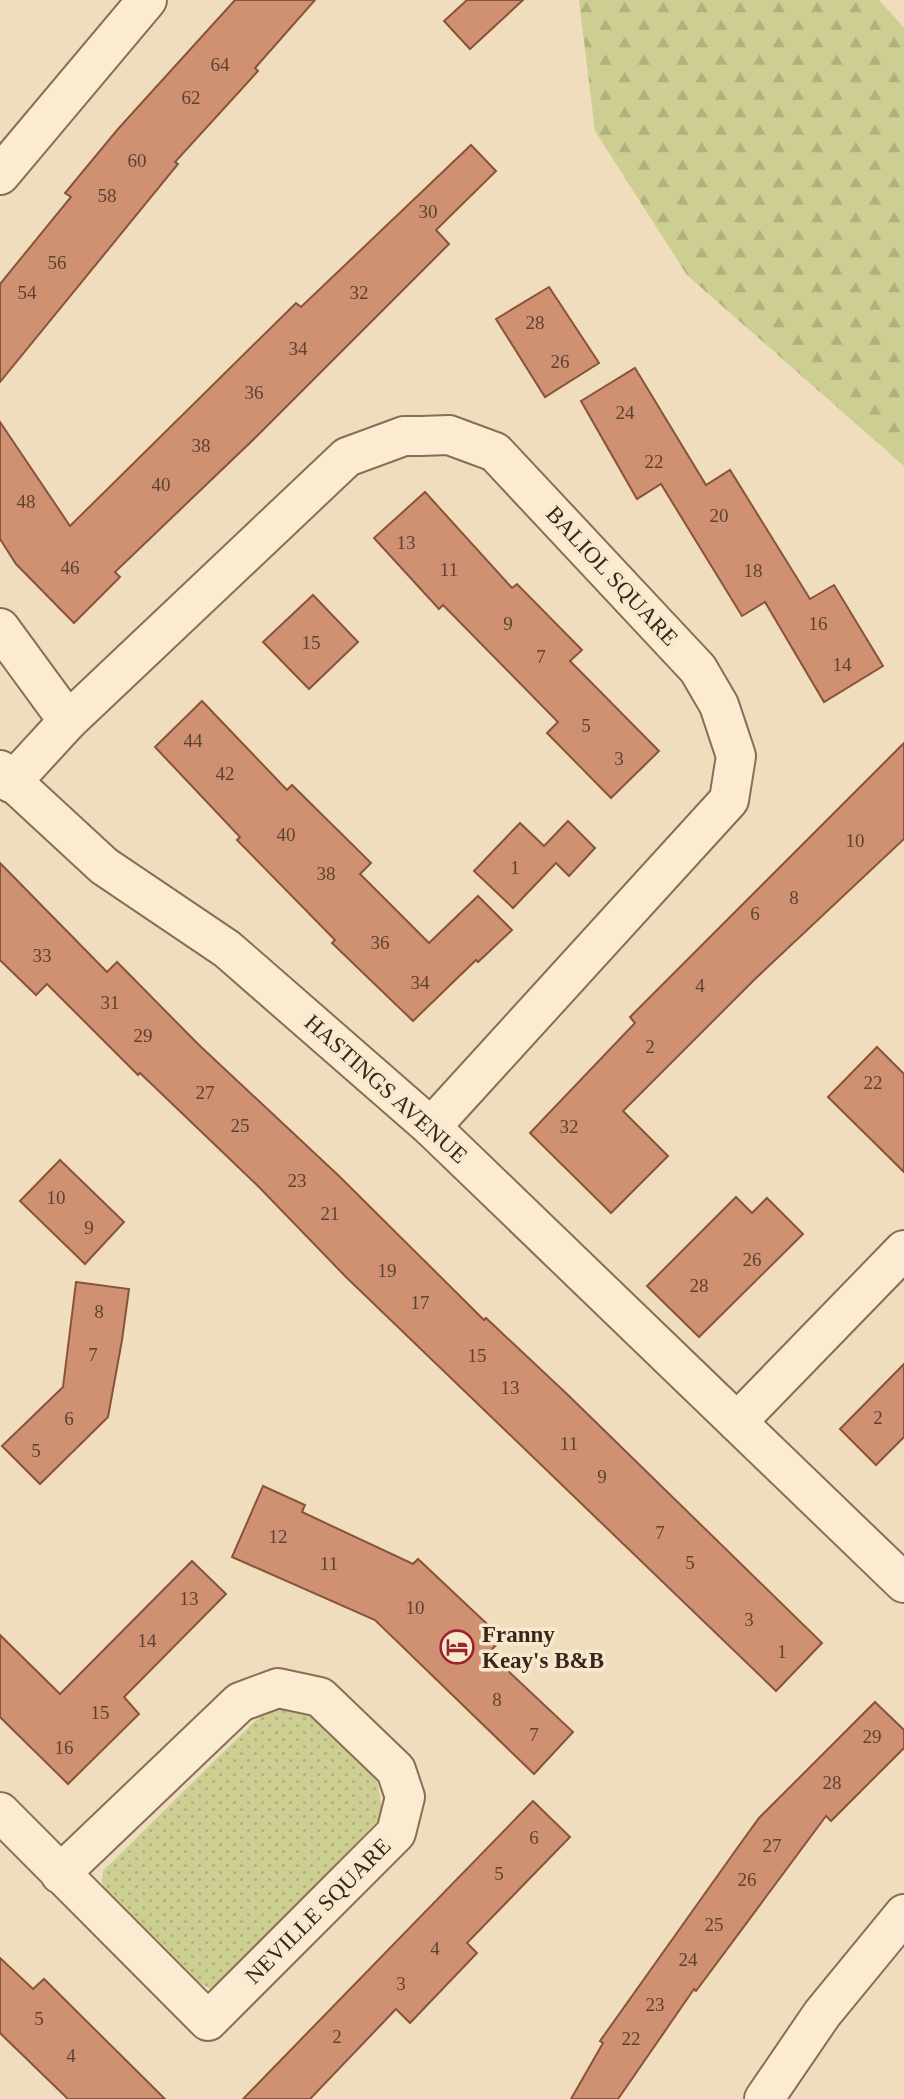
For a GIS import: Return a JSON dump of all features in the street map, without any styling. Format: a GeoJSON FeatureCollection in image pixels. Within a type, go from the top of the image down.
{"type":"FeatureCollection","features":[{"type":"Feature","properties":{"kind":"street"},"geometry":{"type":"LineString","coordinates":[[0,175],[147,0]]}},
{"type":"Feature","properties":{"kind":"street","name":"BALIOL SQUARE"},"geometry":{"type":"LineString","coordinates":[[68,721],[347,457],[404,436],[449,435],[495,452],[698,669],[719,705],[736,756],[729,800],[431,1127]]}},
{"type":"Feature","properties":{"kind":"street"},"geometry":{"type":"LineString","coordinates":[[0,628],[68,721]]}},
{"type":"Feature","properties":{"kind":"street","name":"HASTINGS AVENUE"},"geometry":{"type":"LineString","coordinates":[[68,721],[6,776],[104,866],[228,949],[431,1127],[904,1583]]}},
{"type":"Feature","properties":{"kind":"street"},"geometry":{"type":"LineString","coordinates":[[737,1422],[904,1250]]}},
{"type":"Feature","properties":{"kind":"street","name":"NEVILLE SQUARE"},"geometry":{"type":"LineString","coordinates":[[278,1688],[320,1697],[396,1770],[405,1797],[396,1833],[208,2021],[61,1874],[240,1702],[278,1688]]}},
{"type":"Feature","properties":{"kind":"street"},"geometry":{"type":"LineString","coordinates":[[0,1812],[61,1874]]}},
{"type":"Feature","properties":{"kind":"street"},"geometry":{"type":"LineString","coordinates":[[764,2099],[822,2014],[904,1914]]}},
{"type":"Feature","properties":{"kind":"green space"},"geometry":{"type":"Polygon","coordinates":[[[579,0],[879,0],[904,28],[904,466],[687,275],[595,131],[579,0]]]}},
{"type":"Feature","properties":{"kind":"green space"},"geometry":{"type":"Polygon","coordinates":[[[275,1707],[314,1711],[376,1774],[383,1815],[214,1991],[199,1983],[102,1888],[103,1871],[255,1721],[275,1707]]]}},
{"type":"Feature","properties":{"kind":"building"},"geometry":{"type":"Polygon","coordinates":[[[235,0],[315,0],[255,68],[258,71],[175,162],[178,164],[0,382],[0,284],[71,197],[65,193],[118,129],[235,0]]]}},
{"type":"Feature","properties":{"kind":"building"},"geometry":{"type":"Polygon","coordinates":[[[467,0],[523,0],[470,49],[444,21],[467,0]]]}},
{"type":"Feature","properties":{"kind":"building"},"geometry":{"type":"Polygon","coordinates":[[[471,145],[496,171],[436,230],[449,244],[256,437],[115,572],[120,577],[74,623],[16,564],[0,539],[0,422],[70,526],[296,303],[301,307],[471,145]]]}},
{"type":"Feature","properties":{"kind":"building"},"geometry":{"type":"Polygon","coordinates":[[[549,287],[599,363],[545,397],[496,319],[549,287]]]}},
{"type":"Feature","properties":{"kind":"building"},"geometry":{"type":"Polygon","coordinates":[[[635,368],[706,485],[730,470],[810,599],[834,585],[883,666],[824,702],[765,602],[742,616],[661,484],[637,499],[581,401],[635,368]]]}},
{"type":"Feature","properties":{"kind":"building"},"geometry":{"type":"Polygon","coordinates":[[[425,492],[512,588],[517,584],[582,650],[570,661],[659,751],[611,798],[547,733],[558,722],[443,605],[439,609],[374,538],[425,492]]]}},
{"type":"Feature","properties":{"kind":"building"},"geometry":{"type":"Polygon","coordinates":[[[313,595],[358,642],[309,689],[263,642],[313,595]]]}},
{"type":"Feature","properties":{"kind":"building"},"geometry":{"type":"Polygon","coordinates":[[[202,701],[287,790],[292,785],[371,863],[360,874],[429,943],[478,896],[512,930],[478,962],[476,960],[413,1021],[332,943],[335,940],[237,840],[240,837],[155,747],[202,701]]]}},
{"type":"Feature","properties":{"kind":"building"},"geometry":{"type":"Polygon","coordinates":[[[904,743],[904,839],[754,980],[623,1111],[668,1156],[611,1213],[530,1133],[635,1023],[630,1017],[904,743]]]}},
{"type":"Feature","properties":{"kind":"building"},"geometry":{"type":"Polygon","coordinates":[[[568,821],[595,848],[569,876],[556,863],[513,908],[474,871],[520,823],[544,846],[568,821]]]}},
{"type":"Feature","properties":{"kind":"building"},"geometry":{"type":"Polygon","coordinates":[[[0,863],[107,972],[117,962],[199,1045],[339,1176],[484,1320],[486,1318],[568,1395],[822,1643],[776,1691],[346,1277],[257,1185],[140,1073],[138,1075],[47,984],[36,995],[0,960],[0,863]]]}},
{"type":"Feature","properties":{"kind":"building"},"geometry":{"type":"Polygon","coordinates":[[[877,1047],[904,1074],[904,1172],[828,1097],[877,1047]]]}},
{"type":"Feature","properties":{"kind":"building"},"geometry":{"type":"Polygon","coordinates":[[[60,1160],[124,1222],[85,1264],[20,1201],[60,1160]]]}},
{"type":"Feature","properties":{"kind":"building"},"geometry":{"type":"Polygon","coordinates":[[[736,1197],[752,1213],[767,1198],[803,1234],[699,1337],[647,1286],[736,1197]]]}},
{"type":"Feature","properties":{"kind":"building"},"geometry":{"type":"Polygon","coordinates":[[[76,1282],[129,1289],[122,1340],[108,1417],[40,1484],[2,1446],[63,1387],[76,1282]]]}},
{"type":"Feature","properties":{"kind":"building"},"geometry":{"type":"Polygon","coordinates":[[[904,1364],[904,1437],[876,1465],[840,1429],[904,1364]]]}},
{"type":"Feature","properties":{"kind":"building"},"geometry":{"type":"Polygon","coordinates":[[[263,1486],[305,1505],[302,1512],[413,1564],[418,1559],[502,1638],[489,1653],[573,1732],[534,1774],[375,1620],[232,1557],[263,1486]]]}},
{"type":"Feature","properties":{"kind":"building"},"geometry":{"type":"Polygon","coordinates":[[[192,1561],[226,1594],[124,1697],[139,1714],[68,1784],[0,1717],[0,1635],[60,1694],[192,1561]]]}},
{"type":"Feature","properties":{"kind":"building"},"geometry":{"type":"Polygon","coordinates":[[[875,1702],[904,1730],[904,1748],[831,1821],[826,1816],[696,1991],[694,1989],[618,2099],[571,2099],[603,2043],[600,2041],[759,1818],[875,1702]]]}},
{"type":"Feature","properties":{"kind":"building"},"geometry":{"type":"Polygon","coordinates":[[[533,1801],[570,1837],[467,1943],[477,1953],[410,2023],[396,2009],[310,2099],[243,2099],[533,1801]]]}},
{"type":"Feature","properties":{"kind":"building"},"geometry":{"type":"Polygon","coordinates":[[[0,1958],[33,1989],[44,1979],[165,2099],[68,2099],[0,2033],[0,1958]]]}},
{"type":"Feature","properties":{"kind":"place","name":"Franny Keay's B&B"},"geometry":{"type":"Point","coordinates":[457,1647]}}]}
